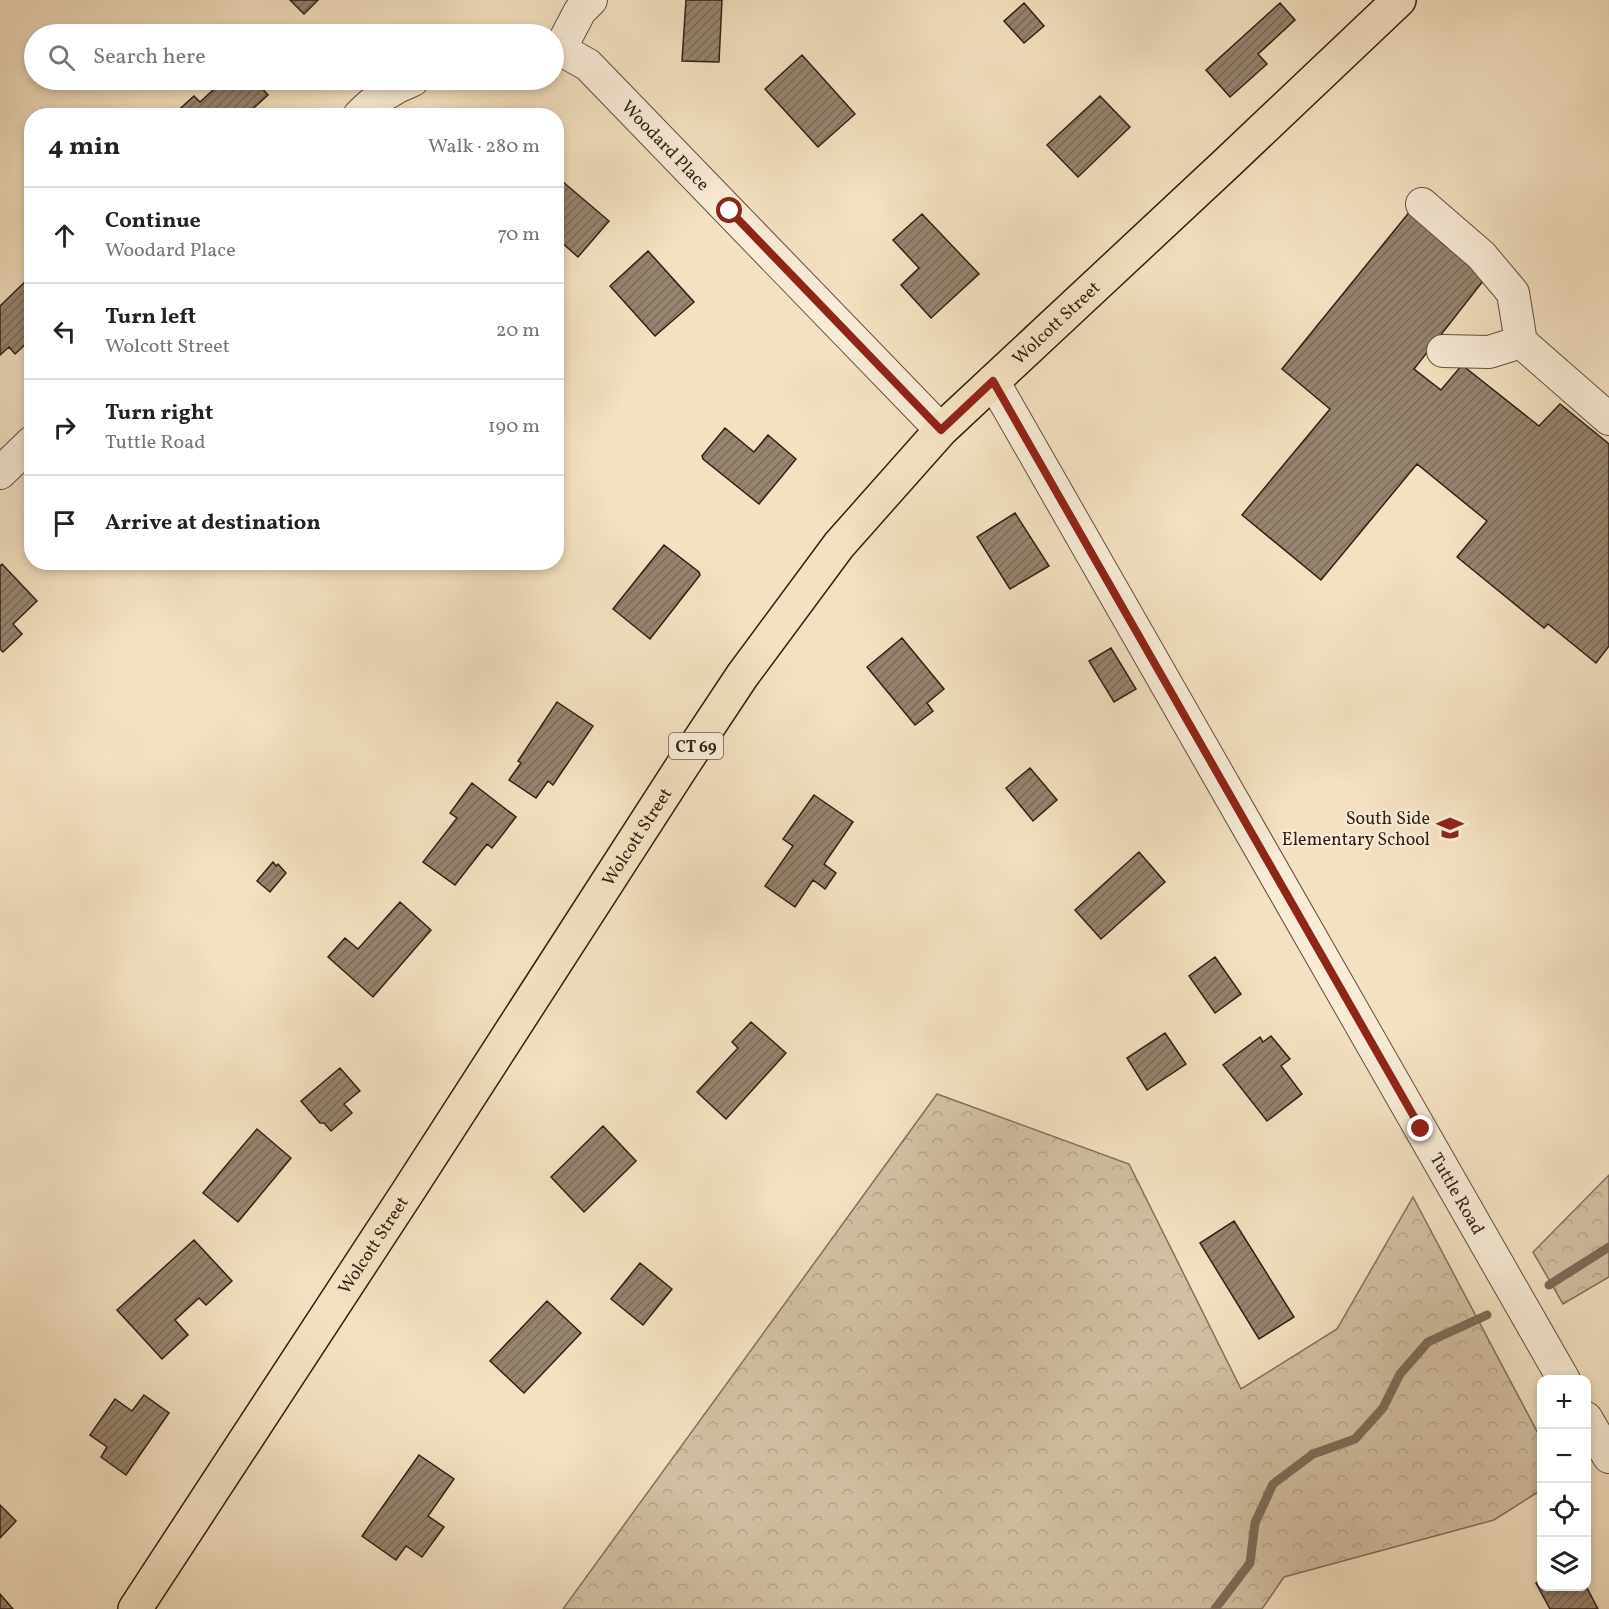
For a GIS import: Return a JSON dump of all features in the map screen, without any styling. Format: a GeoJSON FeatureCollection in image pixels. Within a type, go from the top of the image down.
{"type":"FeatureCollection","features":[{"type":"Feature","properties":{"kind":"main road","name":"Wolcott Street"},"geometry":{"type":"LineString","coordinates":[[135,1609],[742,676],[839,545],[941,430],[1399,0]]}},
{"type":"Feature","properties":{"kind":"street"},"geometry":{"type":"LineString","coordinates":[[564,38],[580,12],[591,0]]}},
{"type":"Feature","properties":{"kind":"street","name":"Woodard Place"},"geometry":{"type":"LineString","coordinates":[[564,53],[588,65],[941,430]]}},
{"type":"Feature","properties":{"kind":"street"},"geometry":{"type":"LineString","coordinates":[[366,108],[391,90]]}},
{"type":"Feature","properties":{"kind":"street"},"geometry":{"type":"LineString","coordinates":[[1422,204],[1481,255],[1513,293],[1521,342],[1609,419]]}},
{"type":"Feature","properties":{"kind":"street"},"geometry":{"type":"LineString","coordinates":[[1443,351],[1489,352],[1521,342]]}},
{"type":"Feature","properties":{"kind":"street","name":"Tuttle Road"},"geometry":{"type":"LineString","coordinates":[[993,381],[1561,1375]]}},
{"type":"Feature","properties":{"kind":"street"},"geometry":{"type":"LineString","coordinates":[[0,473],[24,450]]}},
{"type":"Feature","properties":{"kind":"street"},"geometry":{"type":"LineString","coordinates":[[1591,1425],[1609,1457]]}},
{"type":"Feature","properties":{"kind":"green space"},"geometry":{"type":"Polygon","coordinates":[[[937,1094],[1129,1164],[1241,1389],[1337,1329],[1413,1197],[1537,1431],[1537,1493],[1494,1520],[1284,1577],[1262,1609],[563,1609],[937,1094]]]}},
{"type":"Feature","properties":{"kind":"green space"},"geometry":{"type":"Polygon","coordinates":[[[1609,1175],[1609,1277],[1563,1304],[1533,1252],[1609,1175]]]}},
{"type":"Feature","properties":{"kind":"building"},"geometry":{"type":"Polygon","coordinates":[[[290,0],[318,0],[304,14],[290,0]]]}},
{"type":"Feature","properties":{"kind":"building"},"geometry":{"type":"Polygon","coordinates":[[[686,0],[722,0],[719,62],[682,61],[686,0]]]}},
{"type":"Feature","properties":{"kind":"building"},"geometry":{"type":"Polygon","coordinates":[[[1024,3],[1044,26],[1024,43],[1004,21],[1024,3]]]}},
{"type":"Feature","properties":{"kind":"building"},"geometry":{"type":"Polygon","coordinates":[[[1280,3],[1295,20],[1258,54],[1267,64],[1230,97],[1206,70],[1280,3]]]}},
{"type":"Feature","properties":{"kind":"building"},"geometry":{"type":"Polygon","coordinates":[[[802,55],[855,114],[818,147],[765,89],[802,55]]]}},
{"type":"Feature","properties":{"kind":"building"},"geometry":{"type":"Polygon","coordinates":[[[213,90],[263,90],[268,95],[254,108],[181,108],[194,96],[200,102],[213,90]]]}},
{"type":"Feature","properties":{"kind":"building"},"geometry":{"type":"Polygon","coordinates":[[[1100,96],[1130,127],[1078,177],[1047,145],[1100,96]]]}},
{"type":"Feature","properties":{"kind":"building"},"geometry":{"type":"Polygon","coordinates":[[[564,183],[609,221],[578,257],[564,245],[564,183]]]}},
{"type":"Feature","properties":{"kind":"building"},"geometry":{"type":"Polygon","coordinates":[[[1411,210],[1446,238],[1442,243],[1487,276],[1414,369],[1441,390],[1462,365],[1539,426],[1560,404],[1609,444],[1609,646],[1596,663],[1548,624],[1544,628],[1457,557],[1487,521],[1417,464],[1321,580],[1242,515],[1330,409],[1282,369],[1411,210]]]}},
{"type":"Feature","properties":{"kind":"building"},"geometry":{"type":"Polygon","coordinates":[[[922,214],[979,274],[931,318],[901,285],[919,268],[893,240],[922,214]]]}},
{"type":"Feature","properties":{"kind":"building"},"geometry":{"type":"Polygon","coordinates":[[[648,251],[694,302],[655,336],[610,286],[648,251]]]}},
{"type":"Feature","properties":{"kind":"building"},"geometry":{"type":"Polygon","coordinates":[[[24,283],[24,346],[15,354],[9,347],[0,355],[0,306],[24,283]]]}},
{"type":"Feature","properties":{"kind":"building"},"geometry":{"type":"Polygon","coordinates":[[[725,428],[754,452],[768,435],[796,459],[759,504],[703,459],[702,456],[725,428]]]}},
{"type":"Feature","properties":{"kind":"building"},"geometry":{"type":"Polygon","coordinates":[[[1015,513],[1049,566],[1010,589],[977,537],[1015,513]]]}},
{"type":"Feature","properties":{"kind":"building"},"geometry":{"type":"Polygon","coordinates":[[[664,545],[700,575],[650,639],[613,609],[664,545]]]}},
{"type":"Feature","properties":{"kind":"building"},"geometry":{"type":"Polygon","coordinates":[[[2,564],[37,601],[13,624],[22,634],[3,652],[0,649],[0,566],[2,564]]]}},
{"type":"Feature","properties":{"kind":"building"},"geometry":{"type":"Polygon","coordinates":[[[902,638],[944,689],[927,703],[933,711],[915,725],[867,667],[902,638]]]}},
{"type":"Feature","properties":{"kind":"building"},"geometry":{"type":"Polygon","coordinates":[[[1111,648],[1136,689],[1114,702],[1089,661],[1111,648]]]}},
{"type":"Feature","properties":{"kind":"building"},"geometry":{"type":"Polygon","coordinates":[[[557,702],[593,726],[553,785],[548,781],[536,798],[509,780],[521,763],[518,761],[557,702]]]}},
{"type":"Feature","properties":{"kind":"building"},"geometry":{"type":"Polygon","coordinates":[[[1030,768],[1057,800],[1033,821],[1006,788],[1030,768]]]}},
{"type":"Feature","properties":{"kind":"building"},"geometry":{"type":"Polygon","coordinates":[[[472,783],[516,817],[492,848],[487,844],[455,885],[423,862],[457,818],[450,813],[472,783]]]}},
{"type":"Feature","properties":{"kind":"building"},"geometry":{"type":"Polygon","coordinates":[[[814,795],[853,822],[824,864],[836,873],[825,889],[813,880],[795,907],[765,886],[793,846],[783,839],[814,795]]]}},
{"type":"Feature","properties":{"kind":"building"},"geometry":{"type":"Polygon","coordinates":[[[1139,852],[1165,882],[1101,939],[1075,910],[1139,852]]]}},
{"type":"Feature","properties":{"kind":"building"},"geometry":{"type":"Polygon","coordinates":[[[273,862],[286,873],[270,892],[257,881],[273,862]]]}},
{"type":"Feature","properties":{"kind":"building"},"geometry":{"type":"Polygon","coordinates":[[[400,902],[431,930],[373,997],[328,957],[345,938],[358,949],[400,902]]]}},
{"type":"Feature","properties":{"kind":"building"},"geometry":{"type":"Polygon","coordinates":[[[1215,957],[1241,994],[1215,1013],[1189,976],[1215,957]]]}},
{"type":"Feature","properties":{"kind":"building"},"geometry":{"type":"Polygon","coordinates":[[[751,1022],[786,1053],[726,1119],[697,1092],[738,1048],[732,1042],[751,1022]]]}},
{"type":"Feature","properties":{"kind":"building"},"geometry":{"type":"Polygon","coordinates":[[[1165,1033],[1186,1064],[1147,1090],[1127,1058],[1165,1033]]]}},
{"type":"Feature","properties":{"kind":"building"},"geometry":{"type":"Polygon","coordinates":[[[1271,1036],[1290,1059],[1281,1066],[1302,1094],[1267,1121],[1223,1065],[1260,1037],[1263,1042],[1271,1036]]]}},
{"type":"Feature","properties":{"kind":"building"},"geometry":{"type":"Polygon","coordinates":[[[340,1068],[360,1091],[344,1104],[352,1113],[331,1131],[324,1123],[320,1123],[301,1101],[340,1068]]]}},
{"type":"Feature","properties":{"kind":"building"},"geometry":{"type":"Polygon","coordinates":[[[603,1126],[636,1161],[584,1212],[551,1177],[603,1126]]]}},
{"type":"Feature","properties":{"kind":"building"},"geometry":{"type":"Polygon","coordinates":[[[257,1129],[291,1158],[238,1222],[203,1193],[257,1129]]]}},
{"type":"Feature","properties":{"kind":"building"},"geometry":{"type":"Polygon","coordinates":[[[1234,1221],[1294,1317],[1259,1339],[1200,1243],[1234,1221]]]}},
{"type":"Feature","properties":{"kind":"building"},"geometry":{"type":"Polygon","coordinates":[[[194,1240],[232,1281],[206,1305],[199,1298],[175,1320],[188,1335],[162,1359],[117,1310],[194,1240]]]}},
{"type":"Feature","properties":{"kind":"building"},"geometry":{"type":"Polygon","coordinates":[[[640,1263],[672,1289],[643,1325],[611,1299],[640,1263]]]}},
{"type":"Feature","properties":{"kind":"building"},"geometry":{"type":"Polygon","coordinates":[[[547,1301],[581,1333],[524,1393],[490,1361],[547,1301]]]}},
{"type":"Feature","properties":{"kind":"building"},"geometry":{"type":"Polygon","coordinates":[[[144,1395],[169,1413],[126,1475],[101,1457],[107,1447],[90,1435],[115,1399],[132,1411],[144,1395]]]}},
{"type":"Feature","properties":{"kind":"building"},"geometry":{"type":"Polygon","coordinates":[[[419,1455],[454,1479],[428,1516],[444,1527],[422,1557],[406,1546],[396,1560],[362,1536],[419,1455]]]}},
{"type":"Feature","properties":{"kind":"building"},"geometry":{"type":"Polygon","coordinates":[[[0,1505],[16,1521],[0,1538],[0,1505]]]}},
{"type":"Feature","properties":{"kind":"building"},"geometry":{"type":"Polygon","coordinates":[[[1540,1591],[1589,1591],[1598,1609],[1550,1609],[1540,1591]]]}},
{"type":"Feature","properties":{"kind":"building"},"geometry":{"type":"Polygon","coordinates":[[[0,1594],[13,1609],[0,1609],[0,1594]]]}},
{"type":"Feature","properties":{"kind":"waterway"},"geometry":{"type":"LineString","coordinates":[[1549,1285],[1609,1247]]}},
{"type":"Feature","properties":{"kind":"waterway"},"geometry":{"type":"LineString","coordinates":[[1215,1609],[1250,1563],[1255,1523],[1273,1484],[1313,1454],[1355,1439],[1383,1408],[1400,1374],[1428,1342],[1487,1315]]}},
{"type":"Feature","properties":{"kind":"place","name":"South Side Elementary School"},"geometry":{"type":"Point","coordinates":[1450,828]}},
{"type":"Feature","properties":{"kind":"route"},"geometry":{"type":"LineString","coordinates":[[730,211],[941,430],[993,381],[1421,1129]]}}]}
